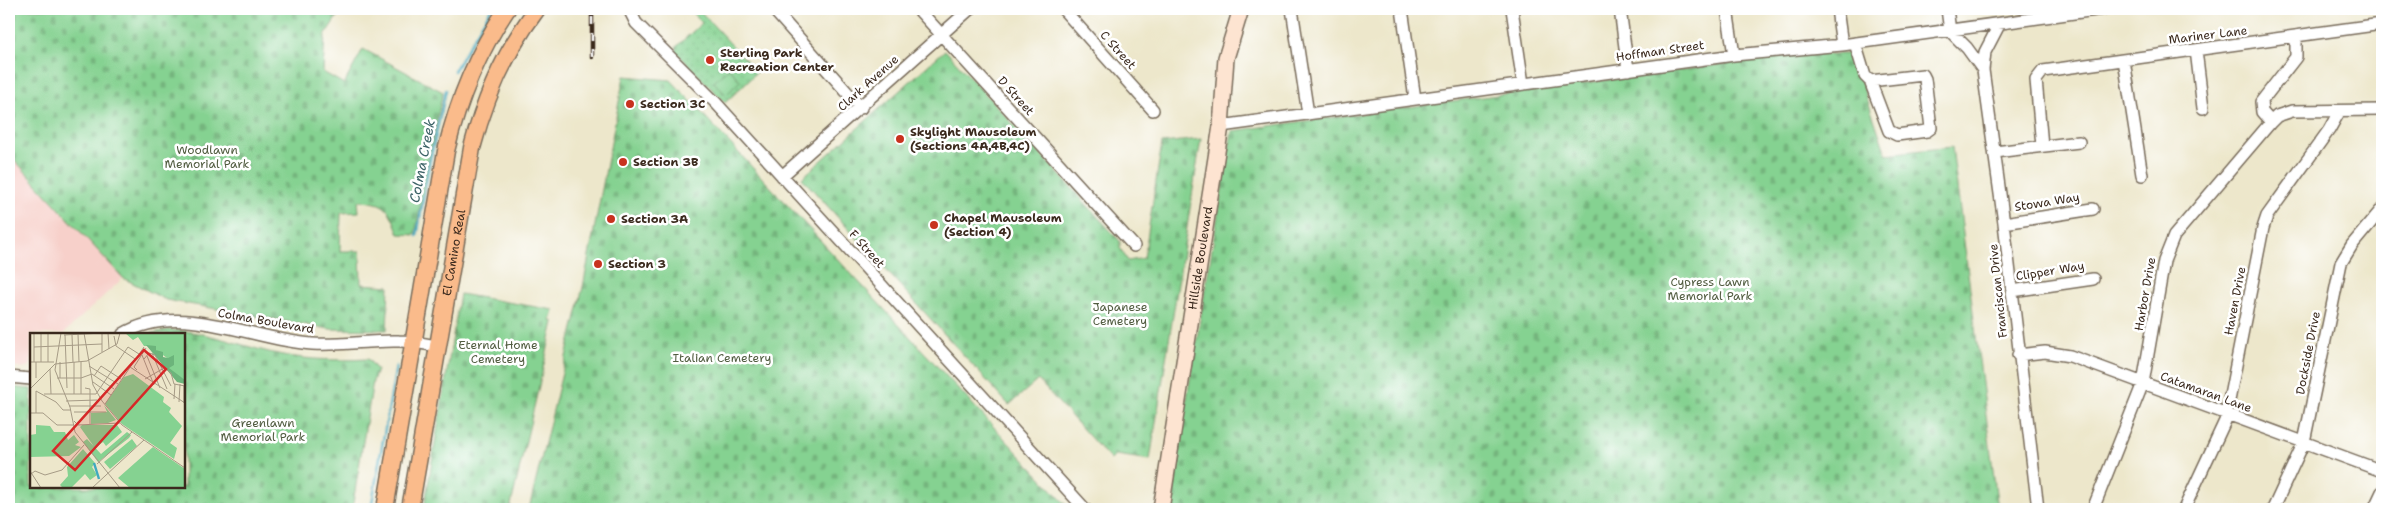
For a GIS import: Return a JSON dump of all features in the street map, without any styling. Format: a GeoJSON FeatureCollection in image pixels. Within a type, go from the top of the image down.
{"type":"FeatureCollection","features":[{"type":"Feature","properties":{"kind":"main road","name":"El Camino Real"},"geometry":{"type":"LineString","coordinates":[[385,509],[441,177],[451,131],[475,66],[508,9]]}},
{"type":"Feature","properties":{"kind":"main road","name":"El Camino Real"},"geometry":{"type":"LineString","coordinates":[[410,509],[467,167],[474,138],[499,72],[518,37],[537,9]]}},
{"type":"Feature","properties":{"kind":"main road","name":"Hillside Boulevard"},"geometry":{"type":"LineString","coordinates":[[1161,509],[1221,126],[1226,58],[1241,9]]}},
{"type":"Feature","properties":{"kind":"street","name":"F Street"},"geometry":{"type":"LineString","coordinates":[[629,9],[636,23],[716,103],[1084,509]]}},
{"type":"Feature","properties":{"kind":"street"},"geometry":{"type":"LineString","coordinates":[[773,9],[861,108]]}},
{"type":"Feature","properties":{"kind":"street","name":"D Street"},"geometry":{"type":"LineString","coordinates":[[918,9],[1134,246]]}},
{"type":"Feature","properties":{"kind":"street","name":"Clark Avenue"},"geometry":{"type":"LineString","coordinates":[[782,176],[861,108],[970,9]]}},
{"type":"Feature","properties":{"kind":"street","name":"C Street"},"geometry":{"type":"LineString","coordinates":[[1063,9],[1153,110]]}},
{"type":"Feature","properties":{"kind":"street"},"geometry":{"type":"LineString","coordinates":[[1292,9],[1308,114]]}},
{"type":"Feature","properties":{"kind":"street"},"geometry":{"type":"LineString","coordinates":[[1402,9],[1415,99]]}},
{"type":"Feature","properties":{"kind":"street"},"geometry":{"type":"LineString","coordinates":[[1512,9],[1523,84]]}},
{"type":"Feature","properties":{"kind":"street"},"geometry":{"type":"LineString","coordinates":[[1620,9],[1628,70]]}},
{"type":"Feature","properties":{"kind":"street"},"geometry":{"type":"LineString","coordinates":[[1727,9],[1734,55]]}},
{"type":"Feature","properties":{"kind":"street"},"geometry":{"type":"LineString","coordinates":[[1837,9],[1842,45]]}},
{"type":"Feature","properties":{"kind":"street"},"geometry":{"type":"LineString","coordinates":[[1947,9],[1950,31]]}},
{"type":"Feature","properties":{"kind":"street","name":"Hoffman Street"},"geometry":{"type":"LineString","coordinates":[[1221,126],[1734,55],[1855,44],[1998,25],[2056,12],[2103,9]]}},
{"type":"Feature","properties":{"kind":"street","name":"Mariner Lane"},"geometry":{"type":"LineString","coordinates":[[2042,146],[2036,87],[2038,74],[2048,69],[2382,24]]}},
{"type":"Feature","properties":{"kind":"street","name":"Franciscan Drive"},"geometry":{"type":"LineString","coordinates":[[1998,25],[1985,52],[1983,70],[2004,223],[2018,355],[2038,509]]}},
{"type":"Feature","properties":{"kind":"street","name":"Franciscan Drive"},"geometry":{"type":"LineString","coordinates":[[1950,31],[1967,48],[1983,70]]}},
{"type":"Feature","properties":{"kind":"street"},"geometry":{"type":"LineString","coordinates":[[2296,37],[2296,58],[2261,102],[2262,112],[2271,122],[2277,116],[2292,111],[2339,112],[2382,110]]}},
{"type":"Feature","properties":{"kind":"street"},"geometry":{"type":"LineString","coordinates":[[1855,44],[1865,76],[1870,81],[1885,124],[1891,134],[1927,131],[1931,128],[1923,75],[1870,81]]}},
{"type":"Feature","properties":{"kind":"street"},"geometry":{"type":"LineString","coordinates":[[2196,50],[2203,108]]}},
{"type":"Feature","properties":{"kind":"street"},"geometry":{"type":"LineString","coordinates":[[2124,60],[2142,175]]}},
{"type":"Feature","properties":{"kind":"street","name":"Haven Drive"},"geometry":{"type":"LineString","coordinates":[[2184,509],[2217,441],[2227,414],[2263,228],[2267,216],[2329,130],[2339,112]]}},
{"type":"Feature","properties":{"kind":"street","name":"Harbor Drive"},"geometry":{"type":"LineString","coordinates":[[2093,509],[2143,383],[2168,248],[2174,236],[2271,122]]}},
{"type":"Feature","properties":{"kind":"street"},"geometry":{"type":"LineString","coordinates":[[1995,152],[2079,142]]}},
{"type":"Feature","properties":{"kind":"street","name":"Stowa Way"},"geometry":{"type":"LineString","coordinates":[[2004,223],[2093,209]]}},
{"type":"Feature","properties":{"kind":"street","name":"Dockside Drive"},"geometry":{"type":"LineString","coordinates":[[2273,509],[2304,442],[2341,263],[2352,246],[2382,210]]}},
{"type":"Feature","properties":{"kind":"street","name":"Clipper Way"},"geometry":{"type":"LineString","coordinates":[[2012,291],[2093,278]]}},
{"type":"Feature","properties":{"kind":"street","name":"Colma Boulevard"},"geometry":{"type":"LineString","coordinates":[[126,333],[155,322],[181,320],[275,339],[312,344],[413,342],[437,346]]}},
{"type":"Feature","properties":{"kind":"street","name":"Catamaran Lane"},"geometry":{"type":"LineString","coordinates":[[2018,355],[2044,352],[2070,356],[2382,471]]}},
{"type":"Feature","properties":{"kind":"street"},"geometry":{"type":"LineString","coordinates":[[9,377],[30,379]]}},
{"type":"Feature","properties":{"kind":"street"},"geometry":{"type":"LineString","coordinates":[[2374,509],[2382,492]]}},
{"type":"Feature","properties":{"kind":"shaded area"},"geometry":{"type":"Polygon","coordinates":[[[9,154],[123,278],[64,333],[30,333],[30,365],[27,368],[9,366],[9,154]]]}},
{"type":"Feature","properties":{"kind":"green space","name":"Woodlawn Memorial Park"},"geometry":{"type":"Polygon","coordinates":[[[9,9],[342,9],[325,35],[323,72],[344,84],[363,49],[443,92],[415,235],[399,234],[386,208],[375,203],[358,201],[359,212],[341,213],[340,251],[360,251],[361,284],[389,286],[387,330],[329,329],[166,300],[123,278],[9,154],[9,9]]]}},
{"type":"Feature","properties":{"kind":"green space"},"geometry":{"type":"Polygon","coordinates":[[[689,9],[704,9],[701,12],[757,72],[725,103],[676,52],[677,46],[702,23],[689,9]]]}},
{"type":"Feature","properties":{"kind":"green space","name":"Japanese Cemetery"},"geometry":{"type":"Polygon","coordinates":[[[945,50],[1120,241],[1120,248],[1128,261],[1144,258],[1162,143],[1201,139],[1150,460],[1116,455],[1111,460],[1038,380],[1009,405],[802,178],[945,50]]]}},
{"type":"Feature","properties":{"kind":"green space","name":"Cypress Lawn Memorial Park"},"geometry":{"type":"Polygon","coordinates":[[[1799,54],[1852,54],[1886,154],[1952,147],[1998,509],[1172,509],[1181,433],[1232,131],[1799,54]]]}},
{"type":"Feature","properties":{"kind":"green space"},"geometry":{"type":"Polygon","coordinates":[[[729,68],[740,81],[726,95],[714,82],[729,68]]]}},
{"type":"Feature","properties":{"kind":"green space","name":"Italian Cemetery"},"geometry":{"type":"Polygon","coordinates":[[[624,76],[671,80],[1070,509],[529,509],[583,287],[624,76]]]}},
{"type":"Feature","properties":{"kind":"green space","name":"Eternal Home Cemetery"},"geometry":{"type":"Polygon","coordinates":[[[460,294],[554,310],[551,321],[554,322],[510,509],[424,509],[460,294]]]}},
{"type":"Feature","properties":{"kind":"green space","name":"Greenlawn Memorial Park"},"geometry":{"type":"Polygon","coordinates":[[[168,330],[193,332],[293,357],[331,360],[368,359],[377,370],[373,381],[352,509],[9,509],[9,387],[30,389],[30,488],[185,488],[185,333],[152,333],[168,330]]]}},
{"type":"Feature","properties":{"kind":"waterway","name":"Colma Creek"},"geometry":{"type":"LineString","coordinates":[[454,71],[491,9]]}},
{"type":"Feature","properties":{"kind":"waterway","name":"Colma Creek"},"geometry":{"type":"LineString","coordinates":[[417,236],[429,165],[446,90]]}},
{"type":"Feature","properties":{"kind":"waterway","name":"Colma Creek"},"geometry":{"type":"LineString","coordinates":[[371,509],[396,366]]}},
{"type":"Feature","properties":{"kind":"railway"},"geometry":{"type":"LineString","coordinates":[[592,9],[592,57]]}},
{"type":"Feature","properties":{"kind":"place","name":"Sterling Park Recreation Center"},"geometry":{"type":"Point","coordinates":[710,60]}},
{"type":"Feature","properties":{"kind":"place","name":"Section 3C"},"geometry":{"type":"Point","coordinates":[630,104]}},
{"type":"Feature","properties":{"kind":"place","name":"Skylight Mausoleum (Sections 4A,4B,4C)"},"geometry":{"type":"Point","coordinates":[900,139]}},
{"type":"Feature","properties":{"kind":"place","name":"Section 3B"},"geometry":{"type":"Point","coordinates":[623,162]}},
{"type":"Feature","properties":{"kind":"place","name":"Section 3A"},"geometry":{"type":"Point","coordinates":[611,219]}},
{"type":"Feature","properties":{"kind":"place","name":"Chapel Mausoleum (Section 4)"},"geometry":{"type":"Point","coordinates":[934,225]}},
{"type":"Feature","properties":{"kind":"place","name":"Section 3"},"geometry":{"type":"Point","coordinates":[598,264]}}]}
